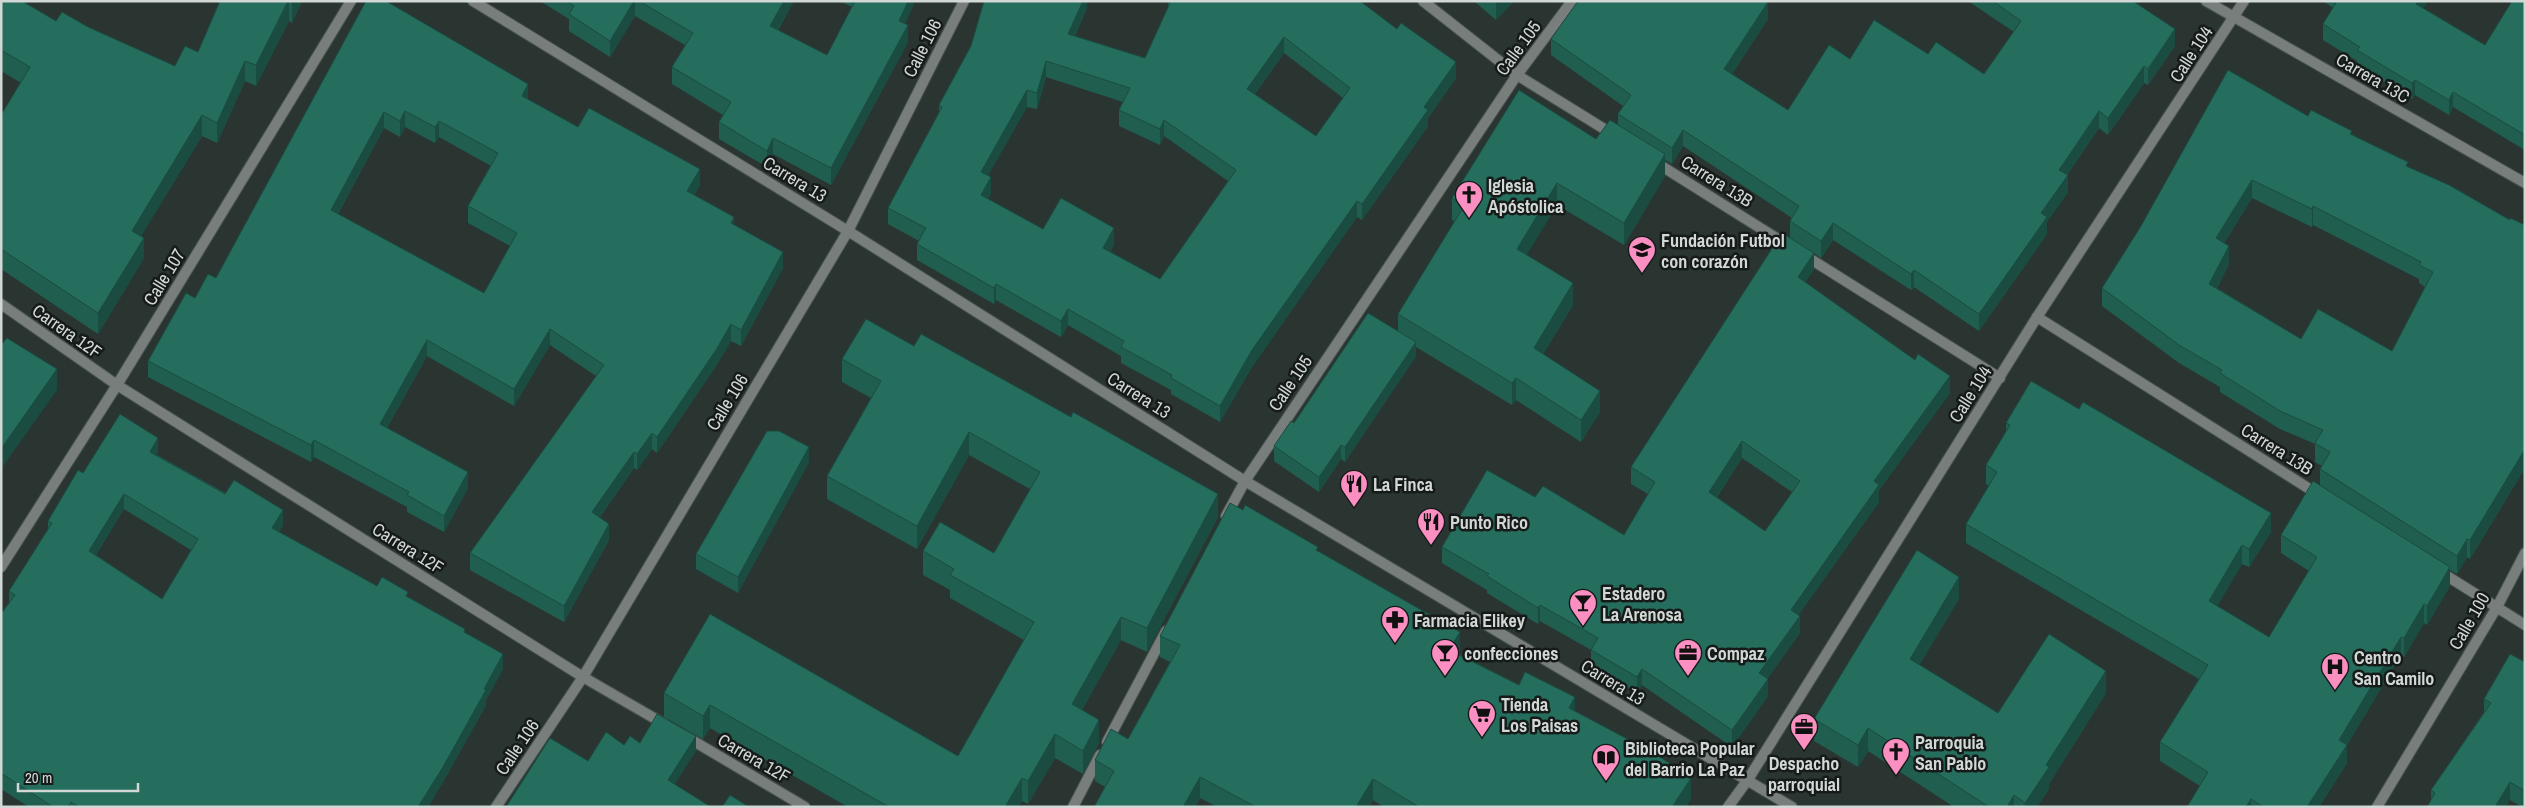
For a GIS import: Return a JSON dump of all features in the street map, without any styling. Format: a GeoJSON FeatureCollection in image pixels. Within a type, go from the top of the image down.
{"type":"FeatureCollection","features":[{"type":"Feature","properties":{"kind":"street","name":"Calle 107"},"geometry":{"type":"LineString","coordinates":[[1,567],[117,385],[351,1]]}},
{"type":"Feature","properties":{"kind":"street","name":"Carrera 13"},"geometry":{"type":"LineString","coordinates":[[473,1],[848,230],[1244,481],[1792,807]]}},
{"type":"Feature","properties":{"kind":"street","name":"Calle 106"},"geometry":{"type":"LineString","coordinates":[[496,807],[583,677],[848,230],[964,1]]}},
{"type":"Feature","properties":{"kind":"street"},"geometry":{"type":"LineString","coordinates":[[1423,1],[1517,75],[1625,143]]}},
{"type":"Feature","properties":{"kind":"street","name":"Calle 105"},"geometry":{"type":"LineString","coordinates":[[1221,525],[1244,481],[1517,75],[1572,1]]}},
{"type":"Feature","properties":{"kind":"street","name":"Carrera 13C"},"geometry":{"type":"LineString","coordinates":[[2206,1],[2525,183]]}},
{"type":"Feature","properties":{"kind":"street","name":"Calle 104"},"geometry":{"type":"LineString","coordinates":[[1728,807],[1747,780],[2037,317],[2244,1]]}},
{"type":"Feature","properties":{"kind":"street","name":"Carrera 13B"},"geometry":{"type":"LineString","coordinates":[[1650,158],[2000,378]]}},
{"type":"Feature","properties":{"kind":"street","name":"Carrera 12F"},"geometry":{"type":"LineString","coordinates":[[1,304],[117,385],[583,677],[805,807]]}},
{"type":"Feature","properties":{"kind":"street","name":"Carrera 13B"},"geometry":{"type":"LineString","coordinates":[[2037,317],[2330,502]]}},
{"type":"Feature","properties":{"kind":"street","name":"Calle 100"},"geometry":{"type":"LineString","coordinates":[[2377,807],[2497,607],[2525,554]]}},
{"type":"Feature","properties":{"kind":"street"},"geometry":{"type":"LineString","coordinates":[[2430,565],[2525,624]]}},
{"type":"Feature","properties":{"kind":"street"},"geometry":{"type":"LineString","coordinates":[[1073,807],[1170,622]]}},
{"type":"Feature","properties":{"kind":"building"},"geometry":{"type":"Polygon","coordinates":[[[1,1],[22,1],[56,21],[62,12],[88,27],[175,66],[185,46],[198,52],[220,1],[288,1],[256,65],[245,61],[217,123],[202,115],[132,231],[144,238],[98,313],[1,249],[1,115],[30,67],[1,50],[1,1]]]}},
{"type":"Feature","properties":{"kind":"building"},"geometry":{"type":"Polygon","coordinates":[[[366,1],[386,1],[528,84],[522,96],[578,127],[589,108],[700,169],[687,191],[734,217],[731,223],[783,252],[741,330],[731,324],[716,350],[657,437],[652,433],[637,454],[634,452],[592,512],[609,524],[564,606],[470,553],[604,365],[550,329],[514,389],[427,340],[380,424],[468,472],[444,516],[407,495],[409,492],[314,440],[311,445],[148,361],[186,293],[195,298],[208,274],[216,278],[366,1]],[[405,111],[400,121],[384,112],[331,210],[484,293],[517,233],[468,206],[498,153],[439,121],[435,127],[405,111]]]}},
{"type":"Feature","properties":{"kind":"building"},"geometry":{"type":"Polygon","coordinates":[[[566,1],[634,1],[610,41],[569,14],[574,6],[566,1]]]}},
{"type":"Feature","properties":{"kind":"building"},"geometry":{"type":"Polygon","coordinates":[[[639,1],[784,1],[770,26],[827,55],[855,1],[908,1],[899,21],[908,25],[831,168],[773,138],[767,151],[719,122],[731,102],[672,67],[693,33],[639,1]]]}},
{"type":"Feature","properties":{"kind":"building"},"geometry":{"type":"Polygon","coordinates":[[[984,1],[1083,1],[1068,34],[1145,58],[1170,3],[1168,1],[1360,1],[1397,29],[1401,23],[1456,62],[1424,107],[1428,110],[1362,204],[1357,201],[1252,350],[1220,406],[1171,378],[1172,375],[1121,347],[1124,341],[1068,309],[1061,321],[996,284],[994,288],[917,244],[926,228],[888,208],[942,107],[939,105],[971,46],[984,1]],[[1284,37],[1247,89],[1316,136],[1350,88],[1284,37]],[[1046,61],[1037,93],[1027,90],[981,172],[991,177],[981,195],[1043,229],[1061,198],[1114,228],[1103,248],[1160,279],[1236,170],[1164,120],[1160,129],[1119,110],[1130,88],[1046,61]]]}},
{"type":"Feature","properties":{"kind":"building"},"geometry":{"type":"Polygon","coordinates":[[[1578,1],[1768,2],[1724,69],[1788,110],[1829,45],[1850,59],[1874,20],[1928,54],[1936,42],[1984,74],[2021,21],[1993,1],[2133,1],[2175,29],[2148,69],[2144,66],[2108,118],[2099,111],[2059,170],[2068,175],[2041,213],[2047,217],[1979,314],[1914,270],[1911,274],[1833,223],[1821,241],[1790,221],[1799,206],[1683,130],[1672,148],[1618,114],[1631,95],[1551,39],[1578,1]]]}},
{"type":"Feature","properties":{"kind":"building"},"geometry":{"type":"Polygon","coordinates":[[[2337,1],[2418,1],[2416,4],[2485,45],[2512,1],[2525,1],[2525,135],[2453,92],[2449,100],[2415,80],[2412,83],[2357,50],[2360,47],[2323,24],[2337,1]]]}},
{"type":"Feature","properties":{"kind":"building"},"geometry":{"type":"Polygon","coordinates":[[[2228,70],[2308,116],[2311,110],[2352,131],[2350,134],[2408,162],[2406,166],[2449,185],[2510,220],[2510,218],[2525,225],[2525,449],[2470,540],[2467,539],[2457,556],[2320,469],[2330,452],[2315,443],[2323,430],[2280,411],[2220,373],[2222,370],[2179,345],[2102,288],[2141,226],[2228,70]],[[2252,180],[2216,238],[2229,246],[2209,284],[2301,339],[2318,309],[2392,351],[2433,272],[2419,265],[2421,262],[2313,206],[2312,209],[2252,180]]]}},
{"type":"Feature","properties":{"kind":"building"},"geometry":{"type":"Polygon","coordinates":[[[1519,90],[1596,139],[1610,120],[1665,154],[1624,223],[1557,183],[1517,249],[1573,283],[1534,348],[1600,391],[1581,420],[1516,378],[1512,383],[1398,314],[1464,206],[1452,198],[1519,90]]]}},
{"type":"Feature","properties":{"kind":"building"},"geometry":{"type":"Polygon","coordinates":[[[1782,233],[1814,253],[1798,277],[1915,360],[1918,354],[1950,376],[1874,481],[1879,485],[1791,610],[1800,616],[1759,673],[1768,679],[1732,730],[1642,669],[1637,677],[1591,650],[1598,638],[1540,605],[1538,608],[1487,576],[1489,574],[1442,547],[1487,470],[1535,497],[1543,486],[1624,535],[1655,482],[1631,467],[1782,233]],[[1742,441],[1709,492],[1765,531],[1800,481],[1742,441]]]}},
{"type":"Feature","properties":{"kind":"building"},"geometry":{"type":"Polygon","coordinates":[[[1368,313],[1416,342],[1345,447],[1341,445],[1319,477],[1274,446],[1291,421],[1294,423],[1368,313]]]}},
{"type":"Feature","properties":{"kind":"building"},"geometry":{"type":"Polygon","coordinates":[[[866,319],[914,346],[921,334],[1071,417],[1073,412],[1218,494],[1147,628],[1121,617],[1072,704],[1099,720],[1083,751],[1055,734],[1028,781],[1022,778],[1005,807],[889,807],[710,705],[703,716],[664,693],[710,614],[958,756],[1034,622],[950,575],[954,569],[923,551],[940,522],[994,553],[1040,472],[969,432],[917,526],[827,476],[881,381],[842,359],[866,319]]]}},
{"type":"Feature","properties":{"kind":"building"},"geometry":{"type":"Polygon","coordinates":[[[7,338],[57,369],[1,449],[1,345],[7,338]]]}},
{"type":"Feature","properties":{"kind":"building"},"geometry":{"type":"Polygon","coordinates":[[[2031,381],[2079,409],[2083,402],[2271,513],[2249,549],[2242,545],[2209,601],[2269,637],[2317,557],[2281,535],[2313,481],[2450,567],[2427,606],[2424,604],[2404,638],[2401,637],[2339,740],[2347,745],[2307,807],[2263,807],[2251,799],[2246,807],[2187,807],[2208,772],[2160,742],[2208,665],[1966,524],[1997,472],[1986,465],[2010,425],[2006,423],[2031,381]]]}},
{"type":"Feature","properties":{"kind":"building"},"geometry":{"type":"Polygon","coordinates":[[[120,414],[158,438],[150,452],[225,494],[234,480],[283,510],[272,528],[377,586],[382,577],[408,592],[406,596],[465,629],[464,632],[503,654],[484,689],[486,690],[443,767],[418,807],[79,807],[71,802],[68,807],[53,807],[1,773],[1,614],[15,595],[9,591],[52,523],[48,521],[78,470],[83,473],[120,414]],[[124,494],[89,551],[162,599],[198,539],[124,494]]]}},
{"type":"Feature","properties":{"kind":"building"},"geometry":{"type":"Polygon","coordinates":[[[767,431],[779,431],[809,447],[738,577],[696,554],[767,431]]]}},
{"type":"Feature","properties":{"kind":"building"},"geometry":{"type":"Polygon","coordinates":[[[1230,503],[1243,510],[1245,505],[1318,547],[1316,550],[1460,632],[1449,650],[1519,685],[1525,672],[1575,697],[1569,708],[1633,742],[1635,740],[1691,778],[1672,807],[1419,807],[1373,779],[1356,807],[1256,807],[1200,777],[1183,807],[1094,807],[1114,771],[1095,760],[1111,729],[1128,739],[1180,645],[1160,636],[1230,503]]]}},
{"type":"Feature","properties":{"kind":"building"},"geometry":{"type":"Polygon","coordinates":[[[1917,550],[1959,577],[1910,659],[1998,713],[2049,634],[2106,671],[2046,765],[2049,767],[2025,803],[2014,795],[2007,807],[1989,807],[1868,728],[1858,745],[1814,719],[1917,550]]]}},
{"type":"Feature","properties":{"kind":"building"},"geometry":{"type":"Polygon","coordinates":[[[2510,654],[2525,662],[2525,791],[2510,782],[2495,807],[2427,807],[2435,793],[2431,790],[2491,703],[2484,699],[2510,654]]]}},
{"type":"Feature","properties":{"kind":"building"},"geometry":{"type":"Polygon","coordinates":[[[657,714],[696,736],[668,780],[711,807],[506,807],[550,738],[588,761],[606,732],[624,745],[630,736],[640,743],[657,714]]]}},
{"type":"Feature","properties":{"kind":"building"},"geometry":{"type":"Polygon","coordinates":[[[730,795],[749,807],[722,807],[730,795]]]}},
{"type":"Feature","properties":{"kind":"place","name":"Iglesia Apóstolica"},"geometry":{"type":"Point","coordinates":[1469,219]}},
{"type":"Feature","properties":{"kind":"place","name":"Fundación Futbol con corazón"},"geometry":{"type":"Point","coordinates":[1642,274]}},
{"type":"Feature","properties":{"kind":"place","name":"La Finca"},"geometry":{"type":"Point","coordinates":[1354,508]}},
{"type":"Feature","properties":{"kind":"place","name":"Punto Rico"},"geometry":{"type":"Point","coordinates":[1431,546]}},
{"type":"Feature","properties":{"kind":"place","name":"Estadero La Arenosa"},"geometry":{"type":"Point","coordinates":[1583,627]}},
{"type":"Feature","properties":{"kind":"place","name":"Farmacia Elikey"},"geometry":{"type":"Point","coordinates":[1395,644]}},
{"type":"Feature","properties":{"kind":"place","name":"confecciones"},"geometry":{"type":"Point","coordinates":[1445,677]}},
{"type":"Feature","properties":{"kind":"place","name":"Compaz"},"geometry":{"type":"Point","coordinates":[1688,677]}},
{"type":"Feature","properties":{"kind":"place","name":"Centro San Camilo"},"geometry":{"type":"Point","coordinates":[2335,691]}},
{"type":"Feature","properties":{"kind":"place","name":"Tienda Los Paisas"},"geometry":{"type":"Point","coordinates":[1482,738]}},
{"type":"Feature","properties":{"kind":"place","name":"Despacho parroquial"},"geometry":{"type":"Point","coordinates":[1804,751]}},
{"type":"Feature","properties":{"kind":"place","name":"Parroquia San Pablo"},"geometry":{"type":"Point","coordinates":[1896,776]}},
{"type":"Feature","properties":{"kind":"place","name":"Biblioteca Popular del Barrio La Paz"},"geometry":{"type":"Point","coordinates":[1606,782]}}]}
